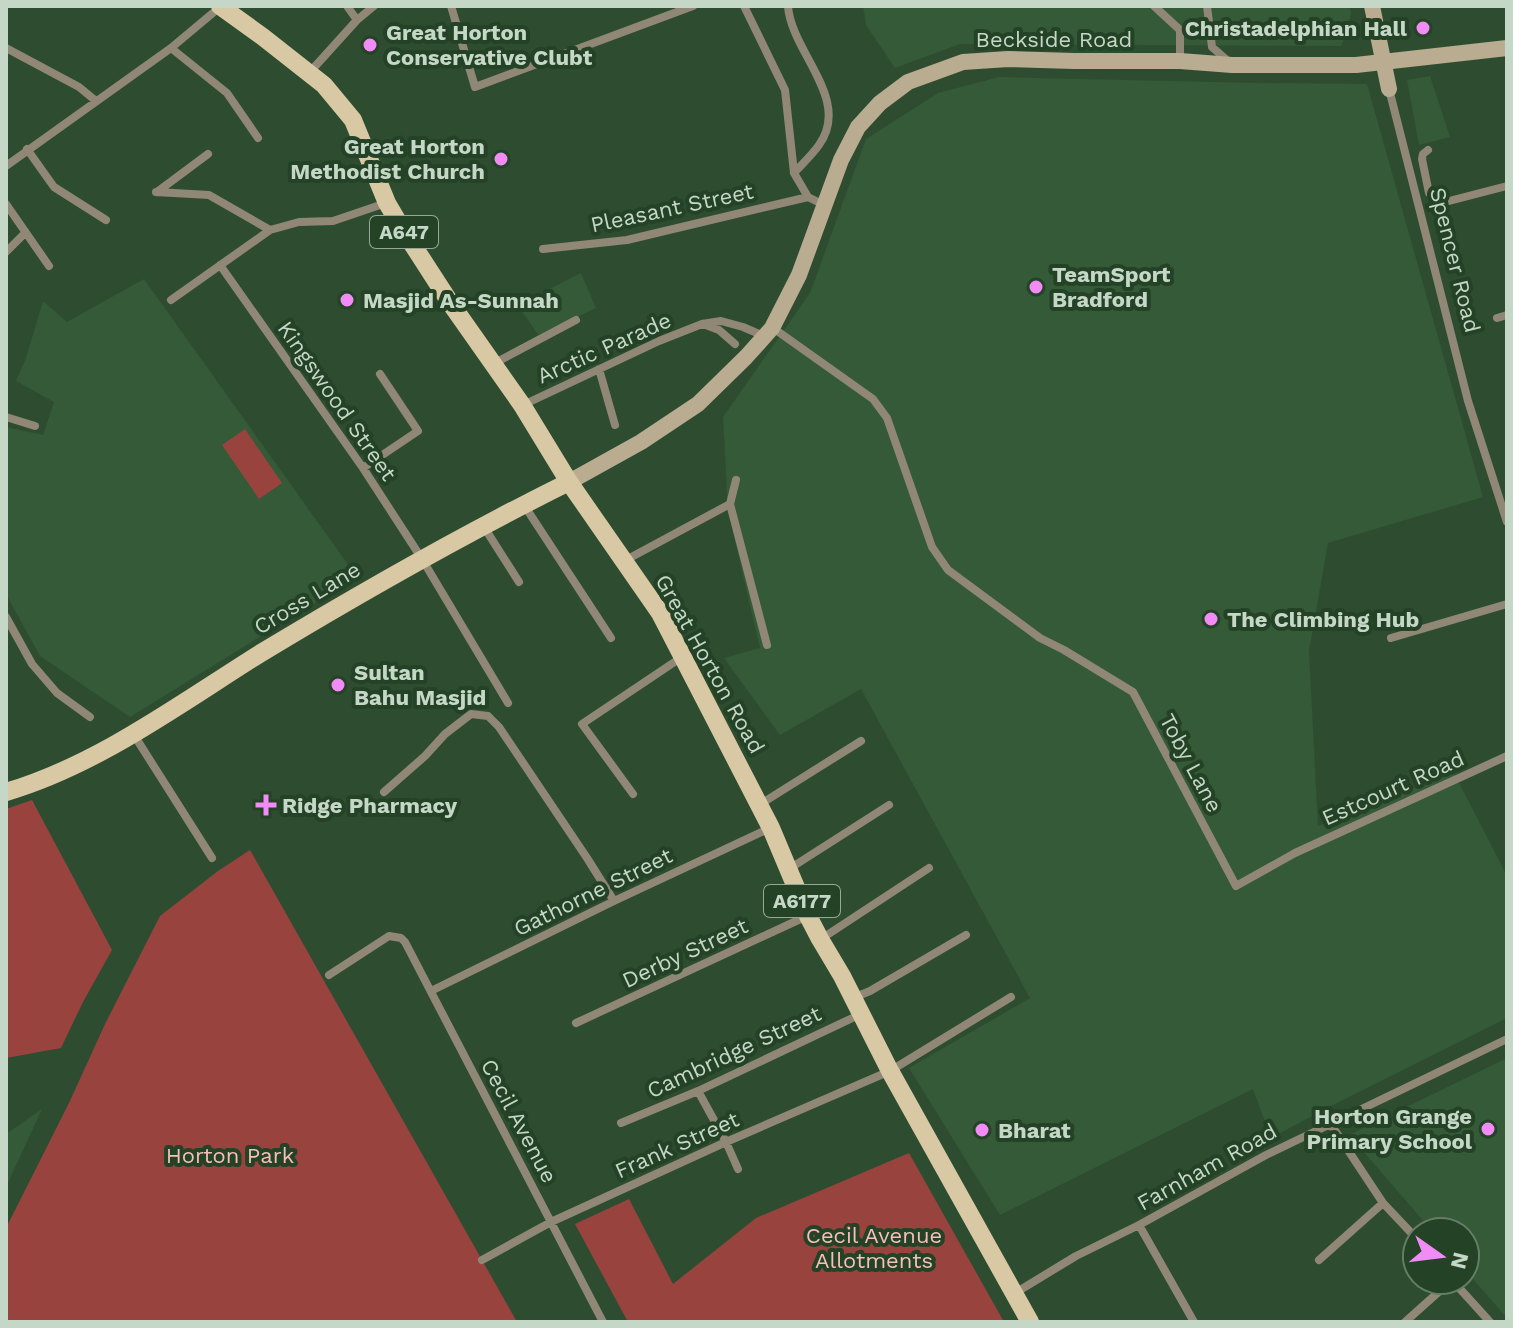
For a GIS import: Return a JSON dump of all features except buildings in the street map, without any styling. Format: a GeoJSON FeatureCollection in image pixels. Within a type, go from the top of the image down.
{"type":"FeatureCollection","features":[{"type":"Feature","properties":{"kind":"main road","name":"Great Horton Road"},"geometry":{"type":"LineString","coordinates":[[220,6],[324,85],[353,120],[387,203],[451,304],[522,405],[569,482],[660,613],[771,828],[820,939],[1030,1322]]}},
{"type":"Feature","properties":{"kind":"main road","name":"Cross Lane"},"geometry":{"type":"LineString","coordinates":[[6,792],[26,786],[140,732],[260,654],[422,559],[569,482]]}},
{"type":"Feature","properties":{"kind":"street"},"geometry":{"type":"LineString","coordinates":[[6,166],[171,48],[220,6]]}},
{"type":"Feature","properties":{"kind":"street"},"geometry":{"type":"LineString","coordinates":[[347,6],[357,20]]}},
{"type":"Feature","properties":{"kind":"street"},"geometry":{"type":"LineString","coordinates":[[309,73],[357,20],[374,6]]}},
{"type":"Feature","properties":{"kind":"street"},"geometry":{"type":"LineString","coordinates":[[451,6],[475,87],[693,6]]}},
{"type":"Feature","properties":{"kind":"street"},"geometry":{"type":"LineString","coordinates":[[744,6],[785,90],[794,173],[808,197],[826,206]]}},
{"type":"Feature","properties":{"kind":"street"},"geometry":{"type":"LineString","coordinates":[[788,6],[791,26],[826,96],[829,109],[820,143],[794,173]]}},
{"type":"Feature","properties":{"kind":"street"},"geometry":{"type":"LineString","coordinates":[[1154,6],[1180,30],[1180,61]]}},
{"type":"Feature","properties":{"kind":"street"},"geometry":{"type":"LineString","coordinates":[[1207,6],[1212,47],[1232,65]]}},
{"type":"Feature","properties":{"kind":"street","name":"Spencer Road"},"geometry":{"type":"LineString","coordinates":[[1372,6],[1389,89],[1468,401],[1507,522]]}},
{"type":"Feature","properties":{"kind":"street"},"geometry":{"type":"LineString","coordinates":[[6,48],[79,87],[96,101]]}},
{"type":"Feature","properties":{"kind":"street"},"geometry":{"type":"LineString","coordinates":[[171,48],[227,93],[258,138]]}},
{"type":"Feature","properties":{"kind":"street","name":"Beckside Road"},"geometry":{"type":"LineString","coordinates":[[569,482],[641,442],[698,404],[768,332],[799,275],[841,160],[858,127],[880,103],[908,82],[963,62],[1008,59],[1356,65],[1507,48]]}},
{"type":"Feature","properties":{"kind":"street"},"geometry":{"type":"LineString","coordinates":[[27,149],[54,187],[106,220]]}},
{"type":"Feature","properties":{"kind":"street"},"geometry":{"type":"LineString","coordinates":[[1428,150],[1423,154],[1423,172],[1429,193],[1434,198],[1449,201],[1507,186]]}},
{"type":"Feature","properties":{"kind":"street"},"geometry":{"type":"LineString","coordinates":[[208,154],[156,192],[209,195],[270,230]]}},
{"type":"Feature","properties":{"kind":"street","name":"Pleasant Street"},"geometry":{"type":"LineString","coordinates":[[543,249],[627,240],[808,197]]}},
{"type":"Feature","properties":{"kind":"street"},"geometry":{"type":"LineString","coordinates":[[171,300],[270,230],[299,222],[333,221],[387,203]]}},
{"type":"Feature","properties":{"kind":"street"},"geometry":{"type":"LineString","coordinates":[[6,204],[49,266]]}},
{"type":"Feature","properties":{"kind":"street"},"geometry":{"type":"LineString","coordinates":[[6,252],[25,233]]}},
{"type":"Feature","properties":{"kind":"street","name":"Kingswood Street"},"geometry":{"type":"LineString","coordinates":[[220,265],[363,468],[422,559],[508,703]]}},
{"type":"Feature","properties":{"kind":"street"},"geometry":{"type":"LineString","coordinates":[[1497,318],[1507,315]]}},
{"type":"Feature","properties":{"kind":"street"},"geometry":{"type":"LineString","coordinates":[[493,364],[576,320]]}},
{"type":"Feature","properties":{"kind":"street","name":"Arctic Parade"},"geometry":{"type":"LineString","coordinates":[[522,405],[702,324],[721,321],[768,332],[873,399],[887,418],[932,547],[948,570],[1040,638]]}},
{"type":"Feature","properties":{"kind":"street","name":"Arctic Parade"},"geometry":{"type":"LineString","coordinates":[[702,324],[719,330],[735,344]]}},
{"type":"Feature","properties":{"kind":"street"},"geometry":{"type":"LineString","coordinates":[[599,369],[615,425]]}},
{"type":"Feature","properties":{"kind":"street"},"geometry":{"type":"LineString","coordinates":[[363,468],[418,431],[380,374]]}},
{"type":"Feature","properties":{"kind":"street"},"geometry":{"type":"LineString","coordinates":[[6,417],[35,426]]}},
{"type":"Feature","properties":{"kind":"street"},"geometry":{"type":"LineString","coordinates":[[736,480],[730,504],[767,645]]}},
{"type":"Feature","properties":{"kind":"street"},"geometry":{"type":"LineString","coordinates":[[624,561],[730,504]]}},
{"type":"Feature","properties":{"kind":"street"},"geometry":{"type":"LineString","coordinates":[[524,505],[611,638]]}},
{"type":"Feature","properties":{"kind":"street"},"geometry":{"type":"LineString","coordinates":[[483,526],[519,582]]}},
{"type":"Feature","properties":{"kind":"street"},"geometry":{"type":"LineString","coordinates":[[1391,638],[1507,604]]}},
{"type":"Feature","properties":{"kind":"street"},"geometry":{"type":"LineString","coordinates":[[6,617],[32,664],[57,693],[90,717]]}},
{"type":"Feature","properties":{"kind":"street","name":"Toby Lane"},"geometry":{"type":"LineString","coordinates":[[1040,638],[1133,692],[1236,886],[1295,853]]}},
{"type":"Feature","properties":{"kind":"street"},"geometry":{"type":"LineString","coordinates":[[633,794],[582,724],[683,656]]}},
{"type":"Feature","properties":{"kind":"street"},"geometry":{"type":"LineString","coordinates":[[384,792],[445,734],[471,714],[488,716],[499,727],[614,901]]}},
{"type":"Feature","properties":{"kind":"street"},"geometry":{"type":"LineString","coordinates":[[133,734],[212,858]]}},
{"type":"Feature","properties":{"kind":"street"},"geometry":{"type":"LineString","coordinates":[[759,805],[861,741]]}},
{"type":"Feature","properties":{"kind":"street","name":"Estcourt Road"},"geometry":{"type":"LineString","coordinates":[[1295,853],[1507,756]]}},
{"type":"Feature","properties":{"kind":"street"},"geometry":{"type":"LineString","coordinates":[[788,869],[889,805]]}},
{"type":"Feature","properties":{"kind":"street","name":"Gathorne Street"},"geometry":{"type":"LineString","coordinates":[[431,991],[771,828]]}},
{"type":"Feature","properties":{"kind":"street"},"geometry":{"type":"LineString","coordinates":[[820,939],[929,868]]}},
{"type":"Feature","properties":{"kind":"street","name":"Derby Street"},"geometry":{"type":"LineString","coordinates":[[576,1023],[808,916]]}},
{"type":"Feature","properties":{"kind":"street","name":"Cambridge Street"},"geometry":{"type":"LineString","coordinates":[[621,1123],[698,1091],[857,1006],[870,991],[966,935]]}},
{"type":"Feature","properties":{"kind":"street","name":"Cecil Avenue"},"geometry":{"type":"LineString","coordinates":[[329,975],[389,936],[405,942],[603,1322]]}},
{"type":"Feature","properties":{"kind":"street","name":"Frank Street"},"geometry":{"type":"LineString","coordinates":[[482,1260],[551,1222],[890,1071],[1011,997]]}},
{"type":"Feature","properties":{"kind":"street","name":"Farnham Road"},"geometry":{"type":"LineString","coordinates":[[1015,1293],[1076,1256],[1266,1155],[1507,1039]]}},
{"type":"Feature","properties":{"kind":"street"},"geometry":{"type":"LineString","coordinates":[[698,1091],[738,1169]]}},
{"type":"Feature","properties":{"kind":"street"},"geometry":{"type":"LineString","coordinates":[[1330,1123],[1383,1203],[1401,1222]]}},
{"type":"Feature","properties":{"kind":"street"},"geometry":{"type":"LineString","coordinates":[[1319,1260],[1383,1203]]}},
{"type":"Feature","properties":{"kind":"street"},"geometry":{"type":"LineString","coordinates":[[1139,1225],[1194,1322]]}},
{"type":"Feature","properties":{"kind":"street"},"geometry":{"type":"LineString","coordinates":[[1405,1322],[1434,1296]]}},
{"type":"Feature","properties":{"kind":"street"},"geometry":{"type":"LineString","coordinates":[[1466,1296],[1490,1322]]}},
{"type":"Feature","properties":{"kind":"shaded area"},"geometry":{"type":"Polygon","coordinates":[[[863,6],[1349,6],[1351,12],[1341,46],[960,44],[895,68],[866,25],[863,6]]]}},
{"type":"Feature","properties":{"kind":"shaded area"},"geometry":{"type":"Polygon","coordinates":[[[1430,76],[1450,137],[1419,145],[1407,80],[1430,76]]]}},
{"type":"Feature","properties":{"kind":"shaded area"},"geometry":{"type":"Polygon","coordinates":[[[999,77],[1367,84],[1483,497],[1328,543],[1309,651],[1318,826],[1454,773],[1507,876],[1507,1018],[1271,1138],[1253,1089],[1000,1215],[909,1068],[1030,998],[861,689],[780,735],[724,658],[760,648],[728,511],[723,417],[810,293],[866,139],[938,93],[999,77]]]}},
{"type":"Feature","properties":{"kind":"shaded area"},"geometry":{"type":"Polygon","coordinates":[[[581,273],[596,308],[538,335],[518,305],[581,273]]]}},
{"type":"Feature","properties":{"kind":"shaded area"},"geometry":{"type":"Polygon","coordinates":[[[144,279],[357,577],[130,717],[40,656],[6,594],[6,427],[43,435],[54,402],[16,381],[43,301],[67,322],[144,279]]]}},
{"type":"Feature","properties":{"kind":"shaded area"},"geometry":{"type":"Polygon","coordinates":[[[1507,1058],[1507,1318],[1481,1288],[1481,1216],[1419,1216],[1349,1135],[1507,1058]]]}},
{"type":"Feature","properties":{"kind":"shaded area"},"geometry":{"type":"Polygon","coordinates":[[[42,1109],[6,1187],[6,1134],[42,1109]]]}},
{"type":"Feature","properties":{"kind":"green space"},"geometry":{"type":"Polygon","coordinates":[[[245,429],[282,483],[259,499],[222,445],[245,429]]]}},
{"type":"Feature","properties":{"kind":"green space"},"geometry":{"type":"Polygon","coordinates":[[[32,800],[112,950],[61,1048],[6,1058],[6,809],[32,800]]]}},
{"type":"Feature","properties":{"kind":"green space","name":"Horton Park"},"geometry":{"type":"Polygon","coordinates":[[[250,850],[517,1322],[6,1322],[6,1228],[160,916],[250,850]]]}},
{"type":"Feature","properties":{"kind":"green space","name":"Cecil Avenue Allotments"},"geometry":{"type":"Polygon","coordinates":[[[909,1153],[1004,1322],[628,1322],[575,1224],[629,1199],[673,1284],[756,1218],[909,1153]]]}},
{"type":"Feature","properties":{"kind":"place","name":"Christadelphian Hall"},"geometry":{"type":"Point","coordinates":[1423,28]}},
{"type":"Feature","properties":{"kind":"place","name":"Great Horton Conservative Clubt"},"geometry":{"type":"Point","coordinates":[370,45]}},
{"type":"Feature","properties":{"kind":"place","name":"Great Horton Methodist Church"},"geometry":{"type":"Point","coordinates":[501,159]}},
{"type":"Feature","properties":{"kind":"place","name":"TeamSport Bradford"},"geometry":{"type":"Point","coordinates":[1036,287]}},
{"type":"Feature","properties":{"kind":"place","name":"Masjid As-Sunnah"},"geometry":{"type":"Point","coordinates":[347,300]}},
{"type":"Feature","properties":{"kind":"place","name":"The Climbing Hub"},"geometry":{"type":"Point","coordinates":[1211,619]}},
{"type":"Feature","properties":{"kind":"place","name":"Sultan Bahu Masjid"},"geometry":{"type":"Point","coordinates":[338,685]}},
{"type":"Feature","properties":{"kind":"place","name":"Ridge Pharmacy"},"geometry":{"type":"Point","coordinates":[266,805]}},
{"type":"Feature","properties":{"kind":"place","name":"Horton Grange Primary School"},"geometry":{"type":"Point","coordinates":[1488,1129]}},
{"type":"Feature","properties":{"kind":"place","name":"Bharat"},"geometry":{"type":"Point","coordinates":[982,1130]}}]}
